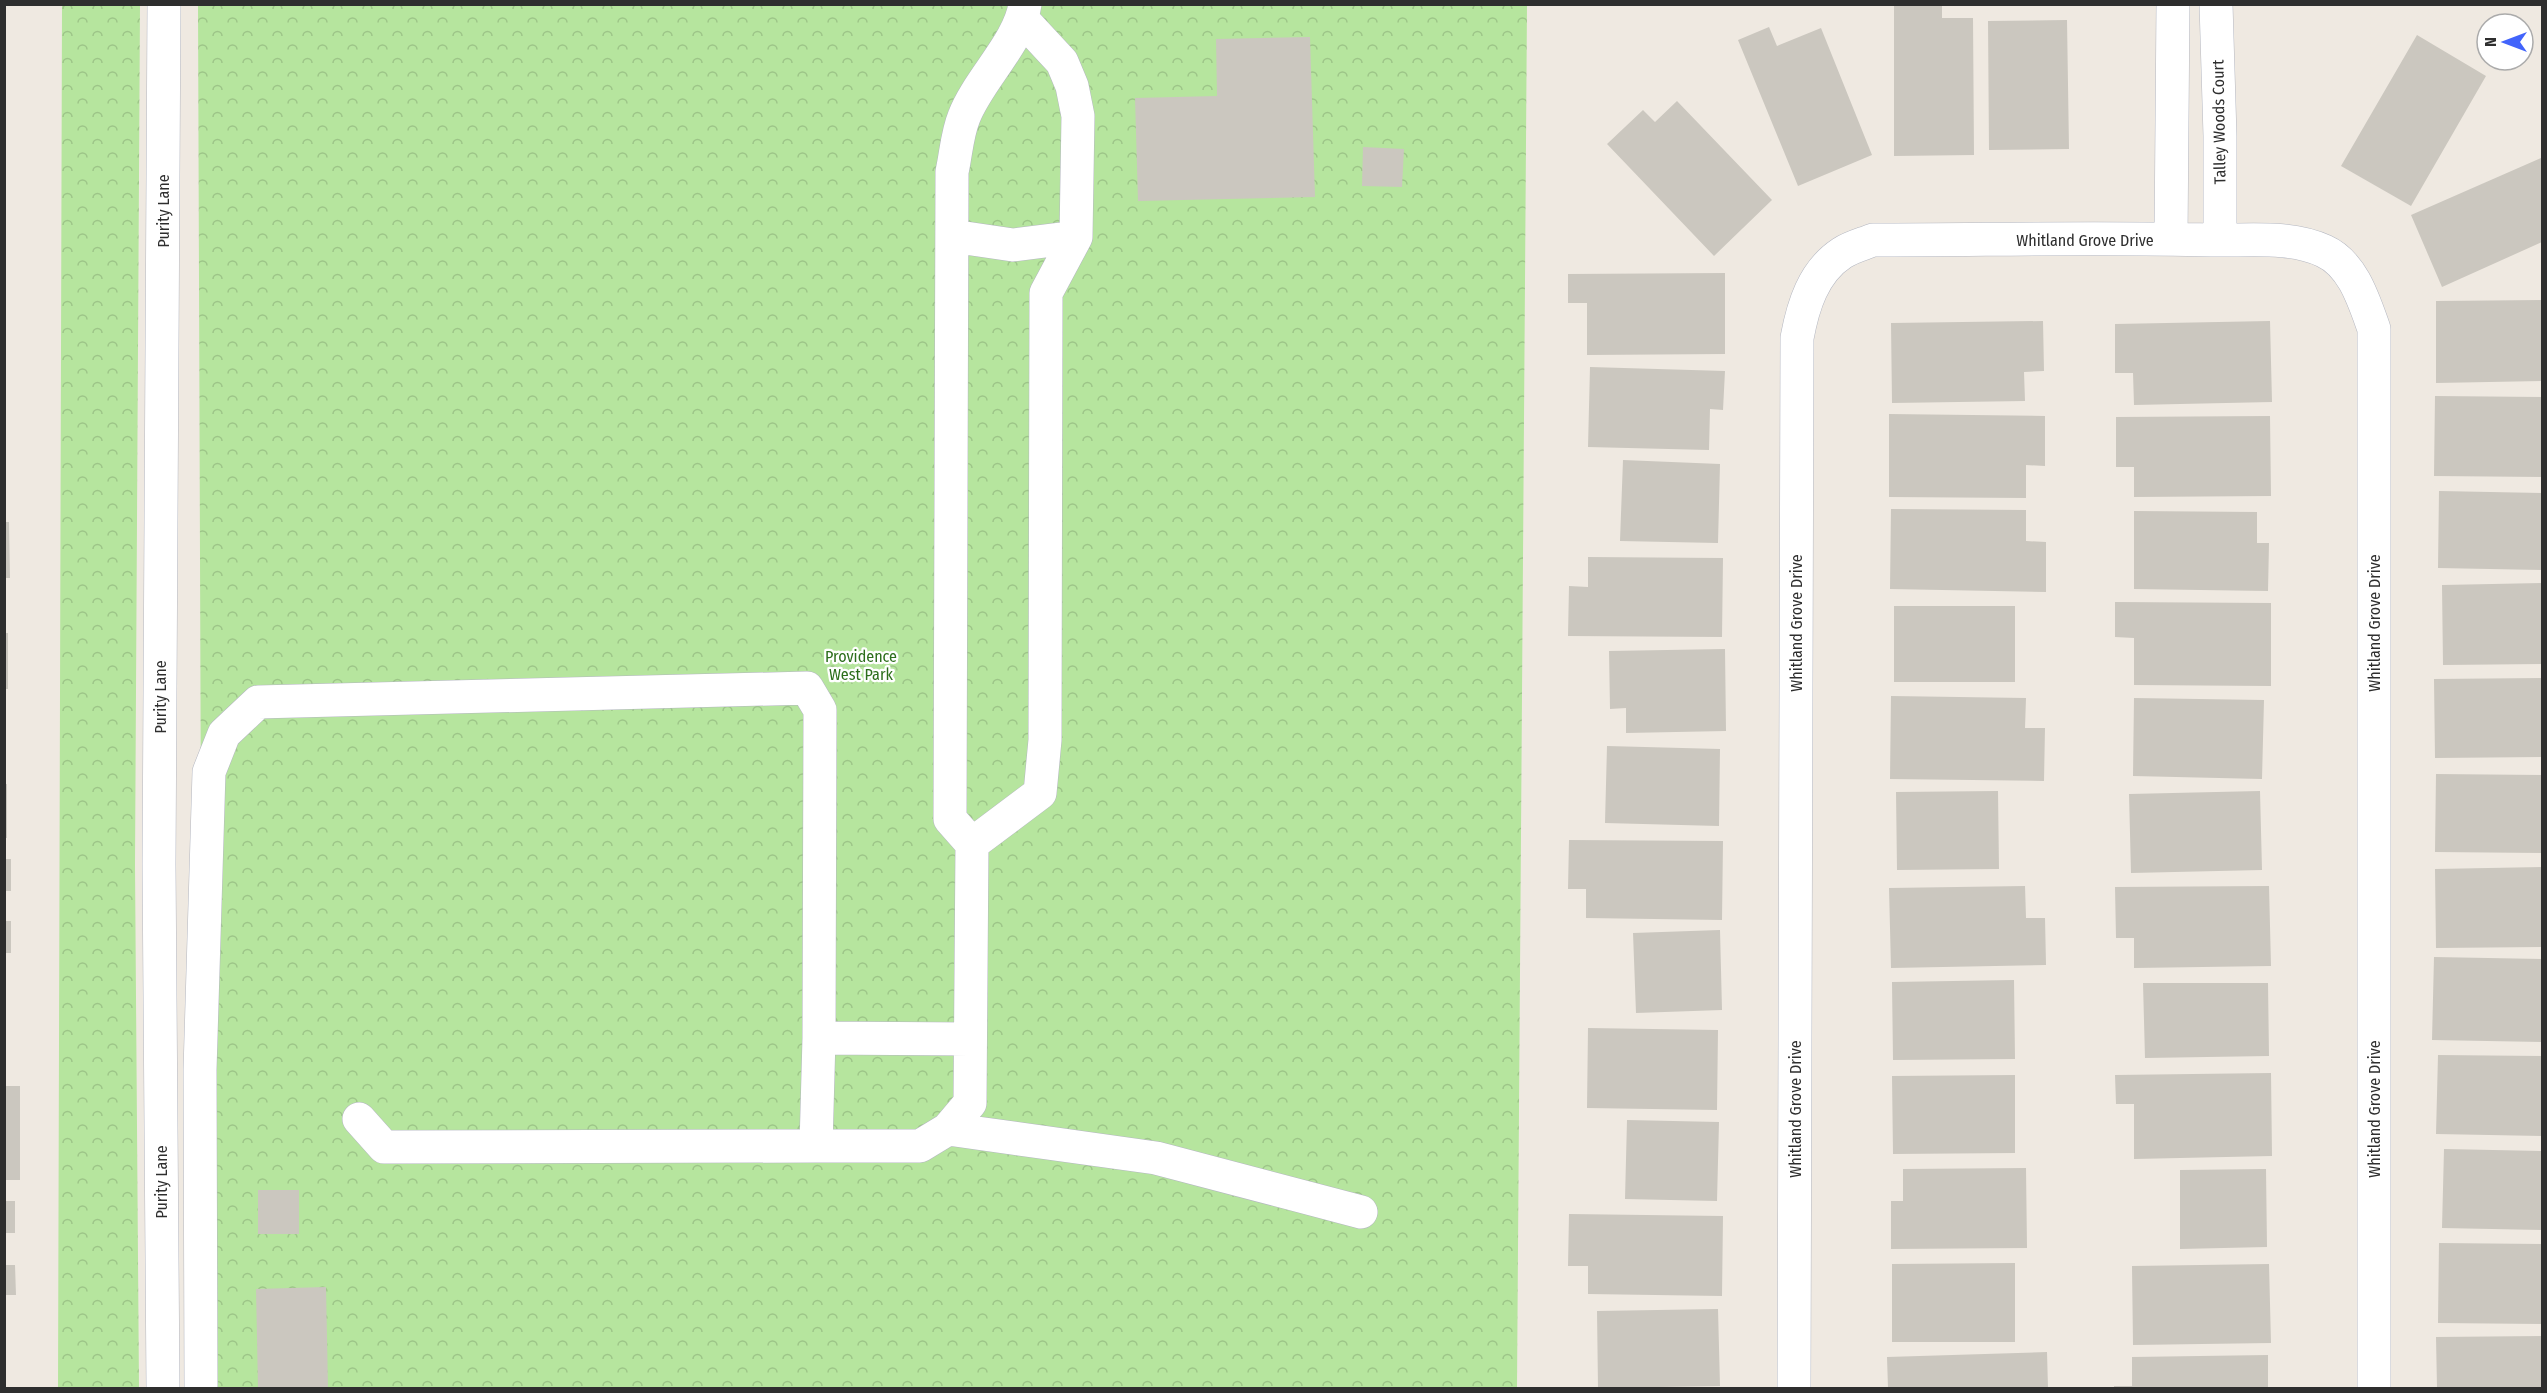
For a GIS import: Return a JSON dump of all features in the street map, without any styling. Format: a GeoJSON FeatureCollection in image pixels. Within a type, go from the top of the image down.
{"type":"FeatureCollection","features":[{"type":"Feature","properties":{"kind":"street"},"geometry":{"type":"LineString","coordinates":[[2171,239],[2173,4]]}},
{"type":"Feature","properties":{"kind":"street","name":"Talley Woods Court"},"geometry":{"type":"LineString","coordinates":[[2216,4],[2220,240]]}},
{"type":"Feature","properties":{"kind":"street","name":"Purity Lane"},"geometry":{"type":"LineString","coordinates":[[163,1389],[159,842],[164,6]]}},
{"type":"Feature","properties":{"kind":"street"},"geometry":{"type":"LineString","coordinates":[[359,1119],[384,1147],[920,1146],[948,1129],[970,1103],[972,844],[950,819],[952,172],[963,118],[1024,12],[1062,62],[1072,86],[1078,116],[1076,237],[1046,293],[1045,740],[1040,793],[972,844]]}},
{"type":"Feature","properties":{"kind":"street"},"geometry":{"type":"LineString","coordinates":[[952,236],[1013,245],[1076,237]]}},
{"type":"Feature","properties":{"kind":"street","name":"Whitland Grove Drive"},"geometry":{"type":"LineString","coordinates":[[1794,1389],[1797,338],[1804,302],[1820,274],[1842,253],[1873,240],[2171,239],[2298,242],[2325,251],[2345,268],[2362,295],[2374,329],[2374,1389]]}},
{"type":"Feature","properties":{"kind":"street"},"geometry":{"type":"LineString","coordinates":[[201,1389],[200,1070],[209,772],[224,734],[258,702],[807,688],[820,710],[819,1038],[816,1146]]}},
{"type":"Feature","properties":{"kind":"street"},"geometry":{"type":"LineString","coordinates":[[819,1038],[970,1039]]}},
{"type":"Feature","properties":{"kind":"street"},"geometry":{"type":"LineString","coordinates":[[948,1129],[1156,1158],[1361,1212]]}},
{"type":"Feature","properties":{"kind":"green space"},"geometry":{"type":"Polygon","coordinates":[[[62,5],[140,5],[135,865],[139,1388],[58,1388],[62,5]]]}},
{"type":"Feature","properties":{"kind":"green space","name":"Providence West Park"},"geometry":{"type":"Polygon","coordinates":[[[198,5],[1527,5],[1517,1388],[203,1388],[198,5]]]}},
{"type":"Feature","properties":{"kind":"building"},"geometry":{"type":"Polygon","coordinates":[[[1894,4],[1942,4],[1942,18],[1973,18],[1974,155],[1894,156],[1894,4]]]}},
{"type":"Feature","properties":{"kind":"building"},"geometry":{"type":"Polygon","coordinates":[[[2067,20],[2069,149],[1989,150],[1988,21],[2067,20]]]}},
{"type":"Feature","properties":{"kind":"building"},"geometry":{"type":"Polygon","coordinates":[[[1769,27],[1777,46],[1821,28],[1872,155],[1798,186],[1738,40],[1769,27]]]}},
{"type":"Feature","properties":{"kind":"building"},"geometry":{"type":"Polygon","coordinates":[[[2417,35],[2475,69],[2475,72],[2486,76],[2411,206],[2341,166],[2417,35]]]}},
{"type":"Feature","properties":{"kind":"building"},"geometry":{"type":"Polygon","coordinates":[[[1310,37],[1315,197],[1138,201],[1135,98],[1217,96],[1216,39],[1310,37]]]}},
{"type":"Feature","properties":{"kind":"building"},"geometry":{"type":"Polygon","coordinates":[[[1677,101],[1772,200],[1714,256],[1607,144],[1643,110],[1655,122],[1677,101]]]}},
{"type":"Feature","properties":{"kind":"building"},"geometry":{"type":"Polygon","coordinates":[[[1363,147],[1404,149],[1402,187],[1362,186],[1363,147]]]}},
{"type":"Feature","properties":{"kind":"building"},"geometry":{"type":"Polygon","coordinates":[[[2541,158],[2542,242],[2442,287],[2411,215],[2541,158]]]}},
{"type":"Feature","properties":{"kind":"building"},"geometry":{"type":"Polygon","coordinates":[[[1725,273],[1725,354],[1587,355],[1587,303],[1568,303],[1568,274],[1725,273]]]}},
{"type":"Feature","properties":{"kind":"building"},"geometry":{"type":"Polygon","coordinates":[[[2542,300],[2542,381],[2436,383],[2436,301],[2542,300]]]}},
{"type":"Feature","properties":{"kind":"building"},"geometry":{"type":"Polygon","coordinates":[[[2043,321],[2044,371],[2024,372],[2025,401],[1892,403],[1891,323],[2043,321]]]}},
{"type":"Feature","properties":{"kind":"building"},"geometry":{"type":"Polygon","coordinates":[[[2270,321],[2272,402],[2134,405],[2133,373],[2115,373],[2115,324],[2270,321]]]}},
{"type":"Feature","properties":{"kind":"building"},"geometry":{"type":"Polygon","coordinates":[[[1590,367],[1725,371],[1723,410],[1710,409],[1709,450],[1588,447],[1590,367]]]}},
{"type":"Feature","properties":{"kind":"building"},"geometry":{"type":"Polygon","coordinates":[[[2435,396],[2542,397],[2542,477],[2434,476],[2435,396]]]}},
{"type":"Feature","properties":{"kind":"building"},"geometry":{"type":"Polygon","coordinates":[[[1889,414],[2045,416],[2045,466],[2026,465],[2026,498],[1889,497],[1889,414]]]}},
{"type":"Feature","properties":{"kind":"building"},"geometry":{"type":"Polygon","coordinates":[[[2270,416],[2271,496],[2134,497],[2134,467],[2116,467],[2116,417],[2270,416]]]}},
{"type":"Feature","properties":{"kind":"building"},"geometry":{"type":"Polygon","coordinates":[[[1623,460],[1720,464],[1718,543],[1620,541],[1623,460]]]}},
{"type":"Feature","properties":{"kind":"building"},"geometry":{"type":"Polygon","coordinates":[[[2439,491],[2542,493],[2542,570],[2438,568],[2439,491]]]}},
{"type":"Feature","properties":{"kind":"building"},"geometry":{"type":"Polygon","coordinates":[[[1891,509],[2026,510],[2026,541],[2046,542],[2046,592],[1890,589],[1891,509]]]}},
{"type":"Feature","properties":{"kind":"building"},"geometry":{"type":"Polygon","coordinates":[[[2134,511],[2257,512],[2257,543],[2269,543],[2268,591],[2134,589],[2134,511]]]}},
{"type":"Feature","properties":{"kind":"building"},"geometry":{"type":"Polygon","coordinates":[[[4,522],[9,522],[10,578],[4,578],[4,522]]]}},
{"type":"Feature","properties":{"kind":"building"},"geometry":{"type":"Polygon","coordinates":[[[1588,557],[1723,558],[1722,637],[1568,636],[1569,586],[1588,587],[1588,557]]]}},
{"type":"Feature","properties":{"kind":"building"},"geometry":{"type":"Polygon","coordinates":[[[2542,583],[2542,664],[2443,665],[2442,585],[2542,583]]]}},
{"type":"Feature","properties":{"kind":"building"},"geometry":{"type":"Polygon","coordinates":[[[2115,602],[2271,603],[2271,686],[2134,685],[2134,638],[2115,637],[2115,602]]]}},
{"type":"Feature","properties":{"kind":"building"},"geometry":{"type":"Polygon","coordinates":[[[1894,606],[2015,606],[2015,682],[1894,682],[1894,606]]]}},
{"type":"Feature","properties":{"kind":"building"},"geometry":{"type":"Polygon","coordinates":[[[4,633],[8,633],[8,689],[4,689],[4,633]]]}},
{"type":"Feature","properties":{"kind":"building"},"geometry":{"type":"Polygon","coordinates":[[[1725,649],[1726,731],[1626,733],[1626,708],[1610,709],[1609,651],[1725,649]]]}},
{"type":"Feature","properties":{"kind":"building"},"geometry":{"type":"Polygon","coordinates":[[[2542,678],[2542,757],[2435,758],[2434,679],[2542,678]]]}},
{"type":"Feature","properties":{"kind":"building"},"geometry":{"type":"Polygon","coordinates":[[[1891,696],[2026,698],[2025,728],[2045,728],[2044,781],[1890,779],[1891,696]]]}},
{"type":"Feature","properties":{"kind":"building"},"geometry":{"type":"Polygon","coordinates":[[[2134,698],[2264,700],[2262,779],[2133,776],[2134,698]]]}},
{"type":"Feature","properties":{"kind":"building"},"geometry":{"type":"Polygon","coordinates":[[[1607,746],[1720,749],[1719,826],[1605,823],[1607,746]]]}},
{"type":"Feature","properties":{"kind":"building"},"geometry":{"type":"Polygon","coordinates":[[[2436,774],[2542,775],[2542,853],[2435,852],[2436,774]]]}},
{"type":"Feature","properties":{"kind":"building"},"geometry":{"type":"Polygon","coordinates":[[[4,784],[7,784],[7,838],[4,838],[4,784]]]}},
{"type":"Feature","properties":{"kind":"building"},"geometry":{"type":"Polygon","coordinates":[[[1998,791],[1999,869],[1897,870],[1896,792],[1998,791]]]}},
{"type":"Feature","properties":{"kind":"building"},"geometry":{"type":"Polygon","coordinates":[[[2260,791],[2262,870],[2131,873],[2129,794],[2260,791]]]}},
{"type":"Feature","properties":{"kind":"building"},"geometry":{"type":"Polygon","coordinates":[[[1569,840],[1723,841],[1722,920],[1586,918],[1586,889],[1568,889],[1569,840]]]}},
{"type":"Feature","properties":{"kind":"building"},"geometry":{"type":"Polygon","coordinates":[[[4,859],[11,859],[11,891],[4,891],[4,859]]]}},
{"type":"Feature","properties":{"kind":"building"},"geometry":{"type":"Polygon","coordinates":[[[2542,867],[2542,947],[2436,948],[2435,869],[2542,867]]]}},
{"type":"Feature","properties":{"kind":"building"},"geometry":{"type":"Polygon","coordinates":[[[2025,886],[2026,918],[2045,918],[2046,965],[1891,968],[1889,888],[2025,886]]]}},
{"type":"Feature","properties":{"kind":"building"},"geometry":{"type":"Polygon","coordinates":[[[2269,886],[2271,966],[2134,968],[2134,938],[2116,938],[2115,887],[2269,886]]]}},
{"type":"Feature","properties":{"kind":"building"},"geometry":{"type":"Polygon","coordinates":[[[4,921],[11,921],[11,953],[4,953],[4,921]]]}},
{"type":"Feature","properties":{"kind":"building"},"geometry":{"type":"Polygon","coordinates":[[[1720,930],[1722,1010],[1636,1013],[1633,933],[1720,930]]]}},
{"type":"Feature","properties":{"kind":"building"},"geometry":{"type":"Polygon","coordinates":[[[2434,957],[2542,959],[2542,1042],[2432,1040],[2434,957]]]}},
{"type":"Feature","properties":{"kind":"building"},"geometry":{"type":"Polygon","coordinates":[[[2014,980],[2015,1059],[1893,1060],[1892,982],[2014,980]]]}},
{"type":"Feature","properties":{"kind":"building"},"geometry":{"type":"Polygon","coordinates":[[[2143,983],[2268,983],[2269,1056],[2145,1058],[2143,983]]]}},
{"type":"Feature","properties":{"kind":"building"},"geometry":{"type":"Polygon","coordinates":[[[1588,1028],[1718,1030],[1717,1110],[1587,1108],[1588,1028]]]}},
{"type":"Feature","properties":{"kind":"building"},"geometry":{"type":"Polygon","coordinates":[[[2438,1055],[2542,1056],[2542,1136],[2436,1134],[2438,1055]]]}},
{"type":"Feature","properties":{"kind":"building"},"geometry":{"type":"Polygon","coordinates":[[[2271,1073],[2272,1156],[2134,1159],[2134,1104],[2116,1104],[2115,1075],[2271,1073]]]}},
{"type":"Feature","properties":{"kind":"building"},"geometry":{"type":"Polygon","coordinates":[[[2015,1075],[2015,1153],[1893,1154],[1892,1076],[2015,1075]]]}},
{"type":"Feature","properties":{"kind":"building"},"geometry":{"type":"Polygon","coordinates":[[[4,1086],[20,1086],[20,1180],[4,1180],[4,1086]]]}},
{"type":"Feature","properties":{"kind":"building"},"geometry":{"type":"Polygon","coordinates":[[[1627,1120],[1719,1122],[1717,1201],[1625,1199],[1627,1120]]]}},
{"type":"Feature","properties":{"kind":"building"},"geometry":{"type":"Polygon","coordinates":[[[2444,1149],[2542,1151],[2542,1230],[2442,1228],[2444,1149]]]}},
{"type":"Feature","properties":{"kind":"building"},"geometry":{"type":"Polygon","coordinates":[[[2026,1168],[2027,1248],[1891,1249],[1891,1201],[1903,1201],[1903,1169],[2026,1168]]]}},
{"type":"Feature","properties":{"kind":"building"},"geometry":{"type":"Polygon","coordinates":[[[2266,1169],[2267,1247],[2180,1249],[2180,1170],[2266,1169]]]}},
{"type":"Feature","properties":{"kind":"building"},"geometry":{"type":"Polygon","coordinates":[[[258,1190],[299,1190],[299,1234],[258,1234],[258,1190]]]}},
{"type":"Feature","properties":{"kind":"building"},"geometry":{"type":"Polygon","coordinates":[[[4,1201],[15,1201],[15,1233],[4,1233],[4,1201]]]}},
{"type":"Feature","properties":{"kind":"building"},"geometry":{"type":"Polygon","coordinates":[[[1569,1214],[1723,1216],[1722,1296],[1588,1294],[1588,1266],[1568,1266],[1569,1214]]]}},
{"type":"Feature","properties":{"kind":"building"},"geometry":{"type":"Polygon","coordinates":[[[2439,1243],[2542,1244],[2542,1324],[2438,1323],[2439,1243]]]}},
{"type":"Feature","properties":{"kind":"building"},"geometry":{"type":"Polygon","coordinates":[[[2015,1263],[2015,1342],[1892,1342],[1892,1264],[2015,1263]]]}},
{"type":"Feature","properties":{"kind":"building"},"geometry":{"type":"Polygon","coordinates":[[[2269,1264],[2271,1343],[2133,1345],[2132,1266],[2269,1264]]]}},
{"type":"Feature","properties":{"kind":"building"},"geometry":{"type":"Polygon","coordinates":[[[4,1265],[15,1265],[16,1295],[4,1295],[4,1265]]]}},
{"type":"Feature","properties":{"kind":"building"},"geometry":{"type":"Polygon","coordinates":[[[326,1287],[328,1388],[258,1388],[256,1289],[326,1287]]]}},
{"type":"Feature","properties":{"kind":"building"},"geometry":{"type":"Polygon","coordinates":[[[1718,1309],[1720,1386],[1598,1388],[1597,1311],[1718,1309]]]}},
{"type":"Feature","properties":{"kind":"building"},"geometry":{"type":"Polygon","coordinates":[[[2542,1336],[2542,1388],[2437,1388],[2436,1337],[2542,1336]]]}},
{"type":"Feature","properties":{"kind":"building"},"geometry":{"type":"Polygon","coordinates":[[[2047,1352],[2048,1388],[1888,1388],[1887,1357],[2047,1352]]]}},
{"type":"Feature","properties":{"kind":"building"},"geometry":{"type":"Polygon","coordinates":[[[2268,1355],[2268,1388],[2114,1388],[2114,1386],[2132,1386],[2132,1357],[2268,1355]]]}}]}
